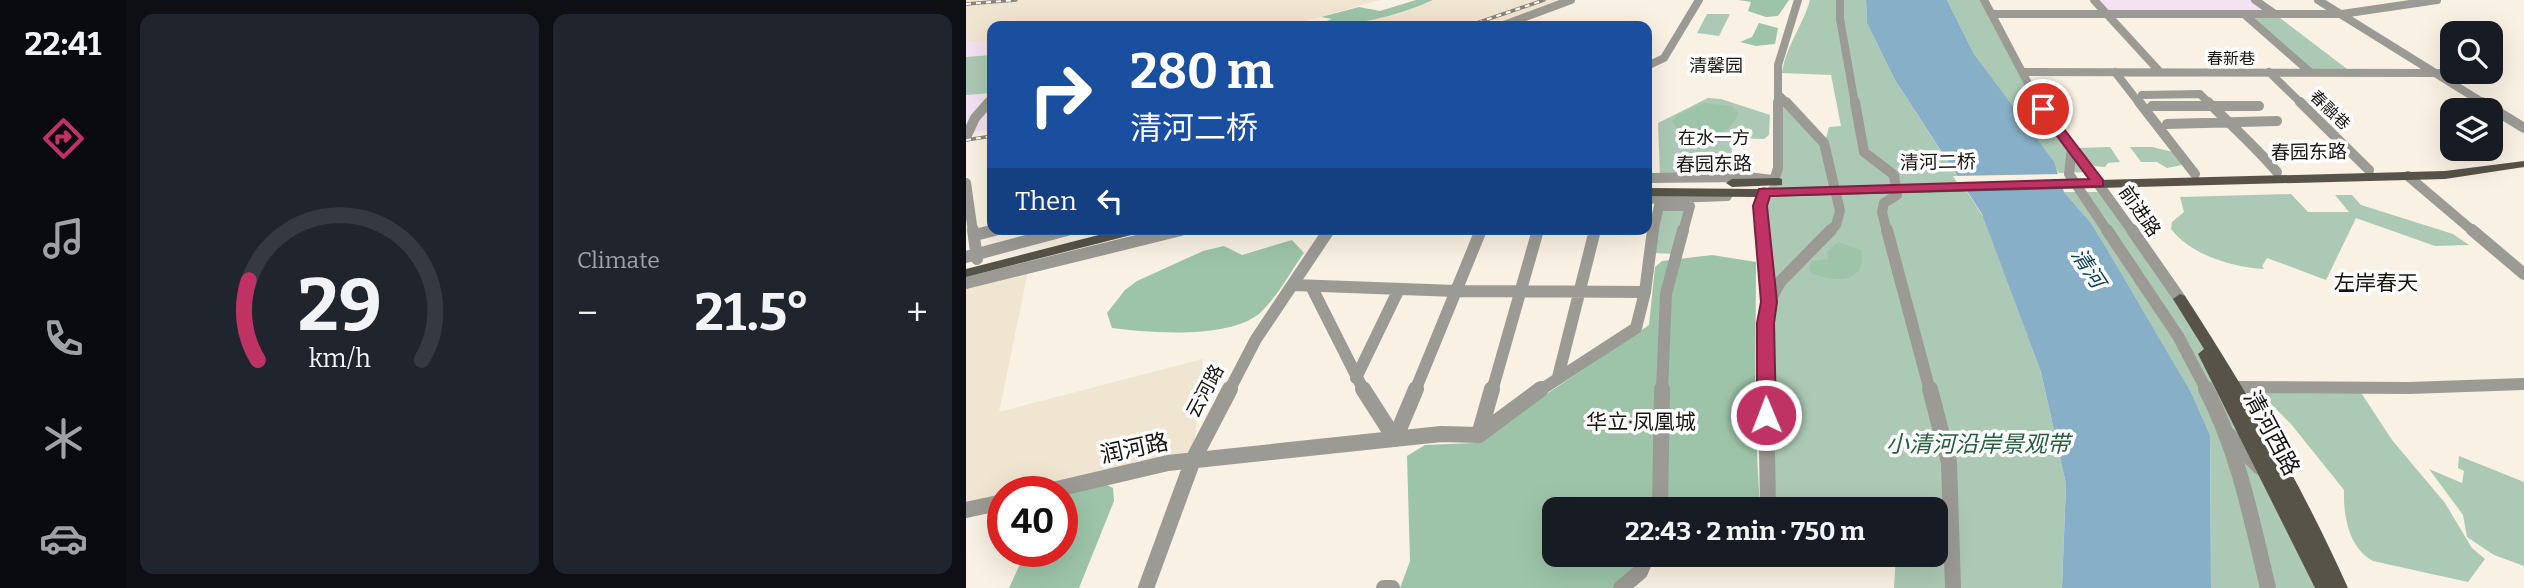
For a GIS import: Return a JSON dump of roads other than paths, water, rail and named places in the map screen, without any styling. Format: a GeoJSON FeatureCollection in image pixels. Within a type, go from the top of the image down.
{"type":"FeatureCollection","features":[{"type":"Feature","properties":{"kind":"main road","name":"春园东路"},"geometry":{"type":"LineString","coordinates":[[2096,180],[2195,174],[2439,169],[2524,158]]}},
{"type":"Feature","properties":{"kind":"main road","name":"春园东路"},"geometry":{"type":"LineString","coordinates":[[2096,180],[2408,176],[2464,173],[2524,164]]}},
{"type":"Feature","properties":{"kind":"main road","name":"清河二桥"},"geometry":{"type":"LineString","coordinates":[[1780,184],[2096,180]]}},
{"type":"Feature","properties":{"kind":"main road","name":"春园东路"},"geometry":{"type":"LineString","coordinates":[[1653,195],[1761,192],[1780,184]]}},
{"type":"Feature","properties":{"kind":"main road","name":"春园东路"},"geometry":{"type":"LineString","coordinates":[[1653,195],[1780,184]]}},
{"type":"Feature","properties":{"kind":"main road"},"geometry":{"type":"LineString","coordinates":[[972,260],[1083,235]]}},
{"type":"Feature","properties":{"kind":"main road"},"geometry":{"type":"LineString","coordinates":[[966,273],[1131,235]]}},
{"type":"Feature","properties":{"kind":"main road"},"geometry":{"type":"LineString","coordinates":[[2180,299],[2236,387],[2310,519],[2338,588]]}},
{"type":"Feature","properties":{"kind":"main road","name":"清河西路"},"geometry":{"type":"LineString","coordinates":[[2180,299],[2325,588]]}},
{"type":"Feature","properties":{"kind":"street"},"geometry":{"type":"LineString","coordinates":[[1514,21],[1571,0]]}},
{"type":"Feature","properties":{"kind":"street"},"geometry":{"type":"LineString","coordinates":[[1652,64],[1664,58],[1699,0]]}},
{"type":"Feature","properties":{"kind":"street"},"geometry":{"type":"LineString","coordinates":[[1652,178],[1748,177],[1780,184],[1779,57],[1798,0]]}},
{"type":"Feature","properties":{"kind":"street"},"geometry":{"type":"LineString","coordinates":[[1840,0],[1841,25],[1864,152],[1894,176],[1897,195],[1884,203],[1882,212],[1949,462],[1955,577],[1953,588]]}},
{"type":"Feature","properties":{"kind":"street","name":"前进路"},"geometry":{"type":"LineString","coordinates":[[1984,0],[2040,105],[2180,299]]}},
{"type":"Feature","properties":{"kind":"street"},"geometry":{"type":"LineString","coordinates":[[2094,0],[2160,72]]}},
{"type":"Feature","properties":{"kind":"street"},"geometry":{"type":"LineString","coordinates":[[2255,0],[2276,15]]}},
{"type":"Feature","properties":{"kind":"street"},"geometry":{"type":"LineString","coordinates":[[2318,0],[2524,122]]}},
{"type":"Feature","properties":{"kind":"street"},"geometry":{"type":"LineString","coordinates":[[2325,0],[2524,128]]}},
{"type":"Feature","properties":{"kind":"street"},"geometry":{"type":"LineString","coordinates":[[1992,14],[2345,14],[2437,0]]}},
{"type":"Feature","properties":{"kind":"street"},"geometry":{"type":"LineString","coordinates":[[2245,15],[2310,72]]}},
{"type":"Feature","properties":{"kind":"street","name":"春新巷"},"geometry":{"type":"LineString","coordinates":[[2024,72],[2439,73]]}},
{"type":"Feature","properties":{"kind":"street"},"geometry":{"type":"LineString","coordinates":[[2115,72],[2195,174]]}},
{"type":"Feature","properties":{"kind":"street","name":"春融巷"},"geometry":{"type":"LineString","coordinates":[[2269,72],[2370,170]]}},
{"type":"Feature","properties":{"kind":"street"},"geometry":{"type":"LineString","coordinates":[[1769,302],[1793,268],[1836,225],[1840,211],[1824,143],[1818,133],[1778,94]]}},
{"type":"Feature","properties":{"kind":"street"},"geometry":{"type":"LineString","coordinates":[[2142,95],[2200,94],[2229,123],[2247,136],[2277,172]]}},
{"type":"Feature","properties":{"kind":"street"},"geometry":{"type":"LineString","coordinates":[[967,135],[975,118],[987,105]]}},
{"type":"Feature","properties":{"kind":"street"},"geometry":{"type":"LineString","coordinates":[[2152,106],[2259,106]]}},
{"type":"Feature","properties":{"kind":"street"},"geometry":{"type":"LineString","coordinates":[[1779,121],[1786,114],[1800,117]]}},
{"type":"Feature","properties":{"kind":"street"},"geometry":{"type":"LineString","coordinates":[[2167,124],[2277,121]]}},
{"type":"Feature","properties":{"kind":"street"},"geometry":{"type":"LineString","coordinates":[[2072,147],[2069,174],[2178,336],[2220,416],[2268,588]]}},
{"type":"Feature","properties":{"kind":"street"},"geometry":{"type":"LineString","coordinates":[[2408,176],[2524,274]]}},
{"type":"Feature","properties":{"kind":"street"},"geometry":{"type":"LineString","coordinates":[[966,183],[975,235],[972,260],[1053,235]]}},
{"type":"Feature","properties":{"kind":"street"},"geometry":{"type":"LineString","coordinates":[[1761,192],[1769,302],[1765,349],[1768,497]]}},
{"type":"Feature","properties":{"kind":"street"},"geometry":{"type":"LineString","coordinates":[[1652,219],[1656,209],[1653,195],[1690,206],[1666,295],[1658,464],[1659,497]]}},
{"type":"Feature","properties":{"kind":"street"},"geometry":{"type":"LineString","coordinates":[[975,235],[987,232]]}},
{"type":"Feature","properties":{"kind":"street"},"geometry":{"type":"LineString","coordinates":[[966,283],[1134,235]]}},
{"type":"Feature","properties":{"kind":"street","name":"云河路"},"geometry":{"type":"LineString","coordinates":[[1146,588],[1193,460],[1256,339],[1327,235]]}},
{"type":"Feature","properties":{"kind":"street"},"geometry":{"type":"LineString","coordinates":[[1395,439],[1479,235]]}},
{"type":"Feature","properties":{"kind":"street"},"geometry":{"type":"LineString","coordinates":[[1479,435],[1536,235]]}},
{"type":"Feature","properties":{"kind":"street"},"geometry":{"type":"LineString","coordinates":[[1558,377],[1594,235]]}},
{"type":"Feature","properties":{"kind":"street"},"geometry":{"type":"LineString","coordinates":[[1479,435],[1558,377],[1636,328],[1645,292],[1650,235]]}},
{"type":"Feature","properties":{"kind":"street"},"geometry":{"type":"LineString","coordinates":[[1766,263],[1776,271],[1793,268]]}},
{"type":"Feature","properties":{"kind":"street"},"geometry":{"type":"LineString","coordinates":[[1294,285],[1456,291],[1645,292]]}},
{"type":"Feature","properties":{"kind":"street"},"geometry":{"type":"LineString","coordinates":[[1311,286],[1356,378],[1395,439]]}},
{"type":"Feature","properties":{"kind":"street"},"geometry":{"type":"LineString","coordinates":[[1356,378],[1399,289]]}},
{"type":"Feature","properties":{"kind":"street"},"geometry":{"type":"LineString","coordinates":[[2236,387],[2409,388],[2524,384]]}},
{"type":"Feature","properties":{"kind":"street"},"geometry":{"type":"LineString","coordinates":[[2225,433],[2270,478]]}},
{"type":"Feature","properties":{"kind":"street","name":"润河路"},"geometry":{"type":"LineString","coordinates":[[1078,484],[1168,463],[1441,434],[1479,435]]}},
{"type":"Feature","properties":{"kind":"street"},"geometry":{"type":"LineString","coordinates":[[966,510],[987,505]]}},
{"type":"Feature","properties":{"kind":"street"},"geometry":{"type":"LineString","coordinates":[[1621,588],[1642,567]]}},
{"type":"Feature","properties":{"kind":"street"},"geometry":{"type":"LineString","coordinates":[[1384,588],[1392,588]]}},
{"type":"Feature","properties":{"kind":"water","name":"清河"},"geometry":{"type":"Polygon","coordinates":[[[1866,0],[1947,0],[1974,54],[2054,162],[2064,192],[2091,223],[2191,392],[2210,435],[2211,588],[2062,588],[2066,484],[2041,372],[1982,214],[1895,80],[1867,23],[1866,0]]]}},
{"type":"Feature","properties":{"kind":"railway"},"geometry":{"type":"LineString","coordinates":[[966,4],[1016,0]]}},
{"type":"Feature","properties":{"kind":"railway"},"geometry":{"type":"LineString","coordinates":[[1483,21],[1544,0]]}},
{"type":"Feature","properties":{"kind":"railway"},"geometry":{"type":"LineString","coordinates":[[966,140],[987,137]]}},
{"type":"Feature","properties":{"kind":"district","name":"清馨园"},"geometry":{"type":"Point","coordinates":[1716,66]}},
{"type":"Feature","properties":{"kind":"district","name":"在水一方"},"geometry":{"type":"Point","coordinates":[1714,138]}},
{"type":"Feature","properties":{"kind":"district","name":"左岸春天"},"geometry":{"type":"Point","coordinates":[2376,283]}},
{"type":"Feature","properties":{"kind":"district","name":"华立·凤凰城"},"geometry":{"type":"Point","coordinates":[1641,422]}},
{"type":"Feature","properties":{"kind":"park label","name":"小清河沿岸景观带"},"geometry":{"type":"Point","coordinates":[1978,444]}}]}
